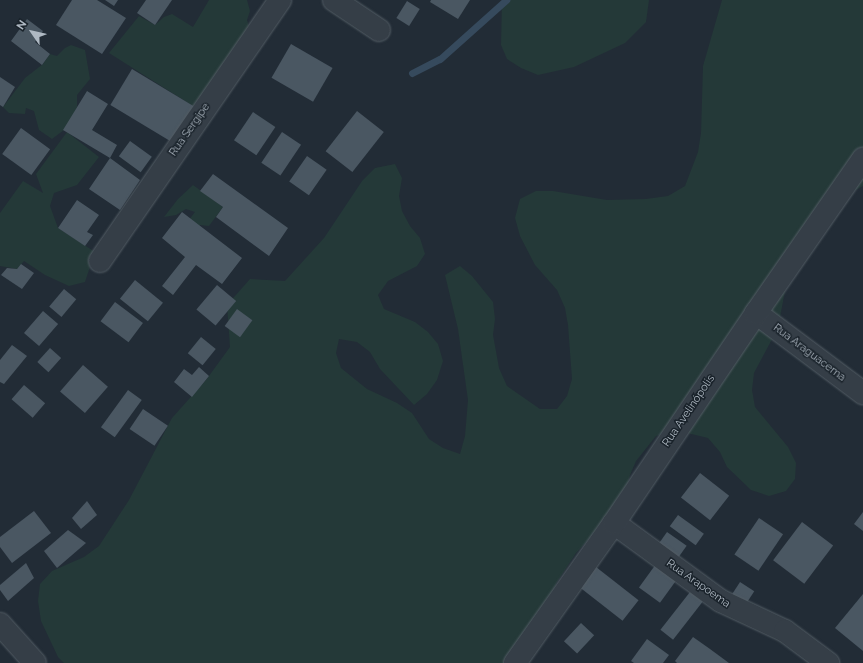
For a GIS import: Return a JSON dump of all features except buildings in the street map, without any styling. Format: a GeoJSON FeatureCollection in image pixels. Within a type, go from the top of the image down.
{"type":"FeatureCollection","features":[{"type":"Feature","properties":{"kind":"street","name":"Rua Sergipe"},"geometry":{"type":"LineString","coordinates":[[100,260],[280,0]]}},
{"type":"Feature","properties":{"kind":"street"},"geometry":{"type":"LineString","coordinates":[[334,0],[379,30]]}},
{"type":"Feature","properties":{"kind":"street","name":"Rua Avelinópolis"},"geometry":{"type":"LineString","coordinates":[[515,663],[614,523],[756,313],[863,159]]}},
{"type":"Feature","properties":{"kind":"street","name":"Rua Araguacema"},"geometry":{"type":"LineString","coordinates":[[756,313],[863,393]]}},
{"type":"Feature","properties":{"kind":"street","name":"Rua Arapoema"},"geometry":{"type":"LineString","coordinates":[[614,523],[721,601],[785,631],[828,663]]}},
{"type":"Feature","properties":{"kind":"street"},"geometry":{"type":"LineString","coordinates":[[3,633],[35,663]]}},
{"type":"Feature","properties":{"kind":"green space"},"geometry":{"type":"Polygon","coordinates":[[[209,0],[247,0],[250,11],[247,20],[251,34],[196,108],[109,53],[139,16],[155,25],[164,17],[172,14],[193,27],[209,0]]]}},
{"type":"Feature","properties":{"kind":"green space"},"geometry":{"type":"Polygon","coordinates":[[[502,0],[649,0],[646,22],[625,43],[574,67],[538,75],[521,68],[507,59],[501,45],[502,0]]]}},
{"type":"Feature","properties":{"kind":"green space"},"geometry":{"type":"Polygon","coordinates":[[[722,0],[863,0],[863,186],[840,198],[788,275],[778,328],[754,373],[752,390],[755,407],[788,447],[796,463],[795,479],[786,491],[769,496],[751,490],[727,467],[720,452],[708,438],[675,430],[656,436],[636,461],[630,475],[626,491],[609,517],[576,553],[557,582],[545,609],[505,663],[64,663],[58,657],[41,621],[38,601],[40,584],[52,571],[84,557],[99,546],[129,500],[172,418],[206,380],[230,347],[227,305],[250,279],[285,281],[324,238],[362,181],[375,168],[395,164],[402,178],[399,196],[402,211],[410,226],[420,238],[425,254],[417,266],[388,281],[378,295],[384,309],[415,322],[428,332],[438,344],[443,361],[437,380],[427,394],[414,405],[380,369],[370,352],[357,342],[339,339],[336,353],[341,368],[367,389],[397,403],[412,413],[429,439],[443,448],[460,454],[465,436],[468,400],[458,329],[445,275],[460,266],[472,276],[493,302],[495,319],[493,335],[499,368],[507,386],[540,409],[557,409],[567,396],[572,379],[568,325],[565,308],[557,290],[535,265],[520,236],[515,218],[520,199],[536,191],[553,191],[607,200],[646,199],[668,196],[685,186],[698,152],[701,133],[703,66],[722,0]]]}},
{"type":"Feature","properties":{"kind":"green space"},"geometry":{"type":"Polygon","coordinates":[[[71,45],[85,50],[90,79],[77,95],[77,107],[68,127],[52,139],[39,130],[34,111],[26,108],[25,114],[9,113],[3,107],[25,78],[43,64],[50,54],[57,56],[65,48],[71,45]]]}},
{"type":"Feature","properties":{"kind":"green space"},"geometry":{"type":"Polygon","coordinates":[[[67,132],[99,157],[77,185],[54,193],[50,206],[58,228],[95,252],[85,282],[69,286],[45,275],[24,261],[17,269],[0,266],[0,213],[23,181],[43,193],[36,174],[67,132]]]}},
{"type":"Feature","properties":{"kind":"green space"},"geometry":{"type":"Polygon","coordinates":[[[193,185],[223,207],[209,226],[200,225],[198,230],[188,221],[195,212],[186,209],[176,215],[164,217],[178,199],[193,185]]]}},
{"type":"Feature","properties":{"kind":"waterway"},"geometry":{"type":"LineString","coordinates":[[412,73],[440,59],[506,0]]}}]}
